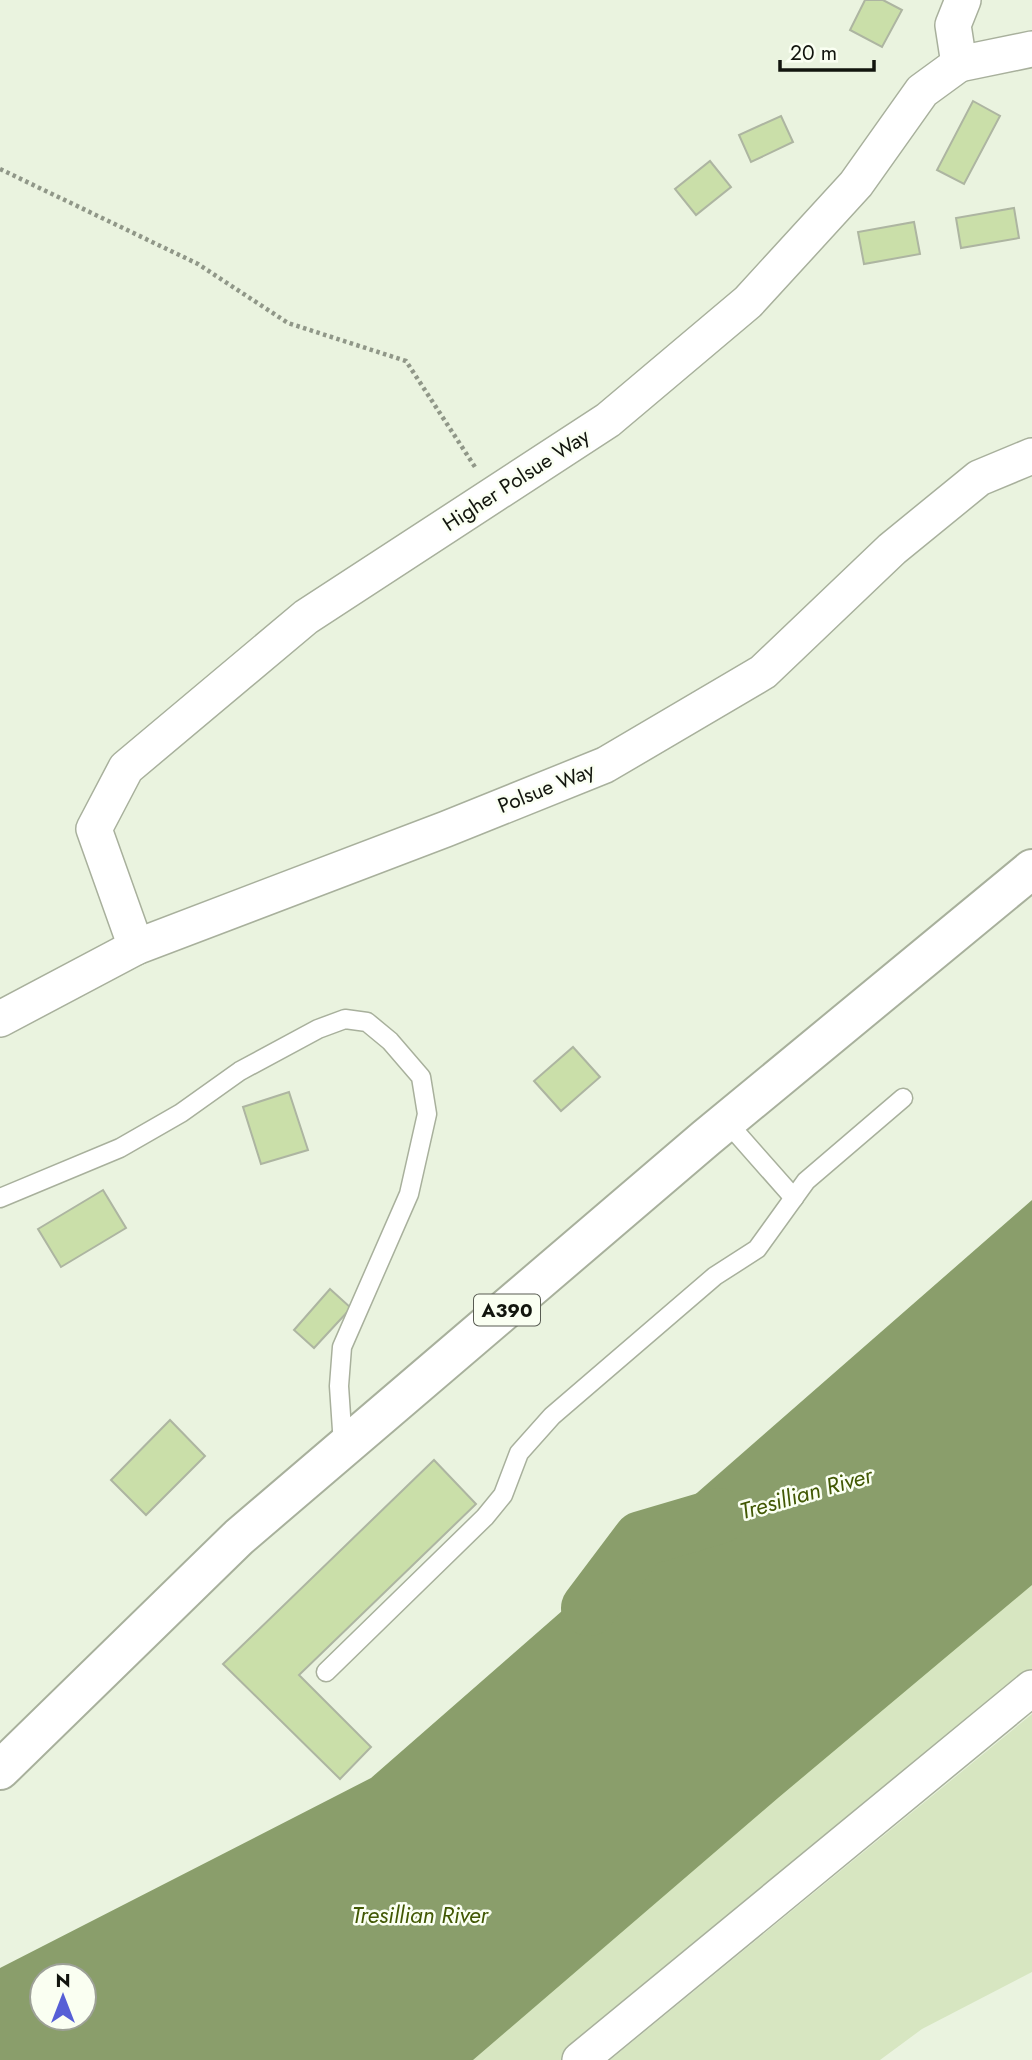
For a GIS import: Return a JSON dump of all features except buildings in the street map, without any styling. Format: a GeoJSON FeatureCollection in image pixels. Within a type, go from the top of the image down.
{"type":"FeatureCollection","features":[{"type":"Feature","properties":{"kind":"highway","name":"A390"},"geometry":{"type":"LineString","coordinates":[[0,1770],[239,1537],[726,1121],[1032,869]]}},
{"type":"Feature","properties":{"kind":"street"},"geometry":{"type":"LineString","coordinates":[[963,0],[953,24],[959,64],[1032,49]]}},
{"type":"Feature","properties":{"kind":"street","name":"Higher Polsue Way"},"geometry":{"type":"LineString","coordinates":[[136,947],[94,829],[126,768],[306,617],[608,421],[748,302],[856,184],[922,91],[959,64]]}},
{"type":"Feature","properties":{"kind":"street","name":"Polsue Way"},"geometry":{"type":"LineString","coordinates":[[0,1019],[136,947],[446,829],[605,765],[763,671],[892,549],[979,478],[1032,456]]}},
{"type":"Feature","properties":{"kind":"street"},"geometry":{"type":"LineString","coordinates":[[580,2060],[1032,1688]]}},
{"type":"Feature","properties":{"kind":"lane"},"geometry":{"type":"LineString","coordinates":[[0,1198],[120,1148],[181,1113],[240,1071],[318,1029],[345,1019],[367,1022],[390,1041],[421,1077],[427,1114],[409,1194],[342,1347],[339,1385],[344,1449]]}},
{"type":"Feature","properties":{"kind":"lane"},"geometry":{"type":"LineString","coordinates":[[326,1672],[485,1517],[503,1495],[519,1454],[552,1416],[715,1276],[757,1249],[806,1181],[903,1098]]}},
{"type":"Feature","properties":{"kind":"lane"},"geometry":{"type":"LineString","coordinates":[[726,1121],[794,1198]]}},
{"type":"Feature","properties":{"kind":"path"},"geometry":{"type":"LineString","coordinates":[[0,169],[198,264],[288,323],[407,361],[493,494]]}},
{"type":"Feature","properties":{"kind":"shaded area"},"geometry":{"type":"Polygon","coordinates":[[[1032,1496],[1032,1677],[563,2060],[372,2060],[1032,1496]]]}},
{"type":"Feature","properties":{"kind":"shaded area"},"geometry":{"type":"Polygon","coordinates":[[[1032,1714],[1032,1972],[922,2029],[880,2060],[610,2060],[1032,1714]]]}},
{"type":"Feature","properties":{"kind":"water","name":"Tresillian River"},"geometry":{"type":"Polygon","coordinates":[[[1032,1200],[1032,1585],[778,1798],[473,2060],[0,2060],[0,1968],[371,1778],[1032,1200]]]}},
{"type":"Feature","properties":{"kind":"waterway","name":"Tresillian River"},"geometry":{"type":"LineString","coordinates":[[589,1608],[641,1539],[719,1516]]}}]}
